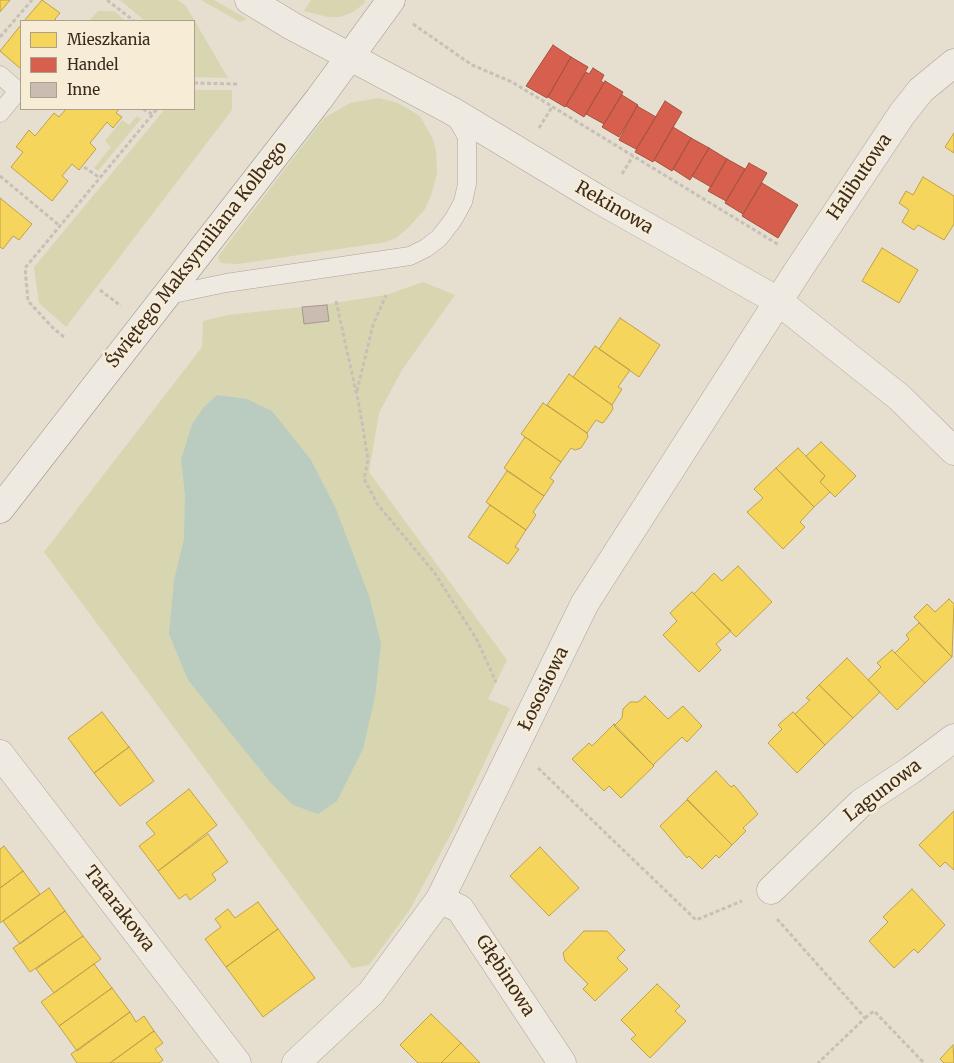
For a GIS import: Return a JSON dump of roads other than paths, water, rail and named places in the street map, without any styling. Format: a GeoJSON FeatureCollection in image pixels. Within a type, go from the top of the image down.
{"type":"FeatureCollection","features":[{"type":"Feature","properties":{"kind":"street","name":"Rekinowa"},"geometry":{"type":"LineString","coordinates":[[249,0],[452,111],[633,219],[778,301],[899,397],[954,451]]}},
{"type":"Feature","properties":{"kind":"street","name":"Świętego Maksymiliana Kolbego"},"geometry":{"type":"LineString","coordinates":[[0,508],[390,2]]}},
{"type":"Feature","properties":{"kind":"street","name":"Halibutowa"},"geometry":{"type":"LineString","coordinates":[[778,301],[902,114],[921,90],[954,63]]}},
{"type":"Feature","properties":{"kind":"street","name":"Łososiowa"},"geometry":{"type":"LineString","coordinates":[[296,1063],[371,994],[440,899],[585,603],[778,301]]}},
{"type":"Feature","properties":{"kind":"street","name":"Lagunowa"},"geometry":{"type":"LineString","coordinates":[[771,890],[861,803],[911,770],[954,738]]}},
{"type":"Feature","properties":{"kind":"street","name":"Tatarakowa"},"geometry":{"type":"LineString","coordinates":[[0,754],[237,1063]]}},
{"type":"Feature","properties":{"kind":"street","name":"Głębinowa"},"geometry":{"type":"LineString","coordinates":[[440,899],[460,909],[562,1063]]}},
{"type":"Feature","properties":{"kind":"lane"},"geometry":{"type":"LineString","coordinates":[[0,75],[18,91],[0,113]]}},
{"type":"Feature","properties":{"kind":"lane"},"geometry":{"type":"LineString","coordinates":[[164,297],[226,283],[410,256],[426,248],[439,238],[452,220],[463,202],[467,184],[467,137],[452,111]]}}]}
